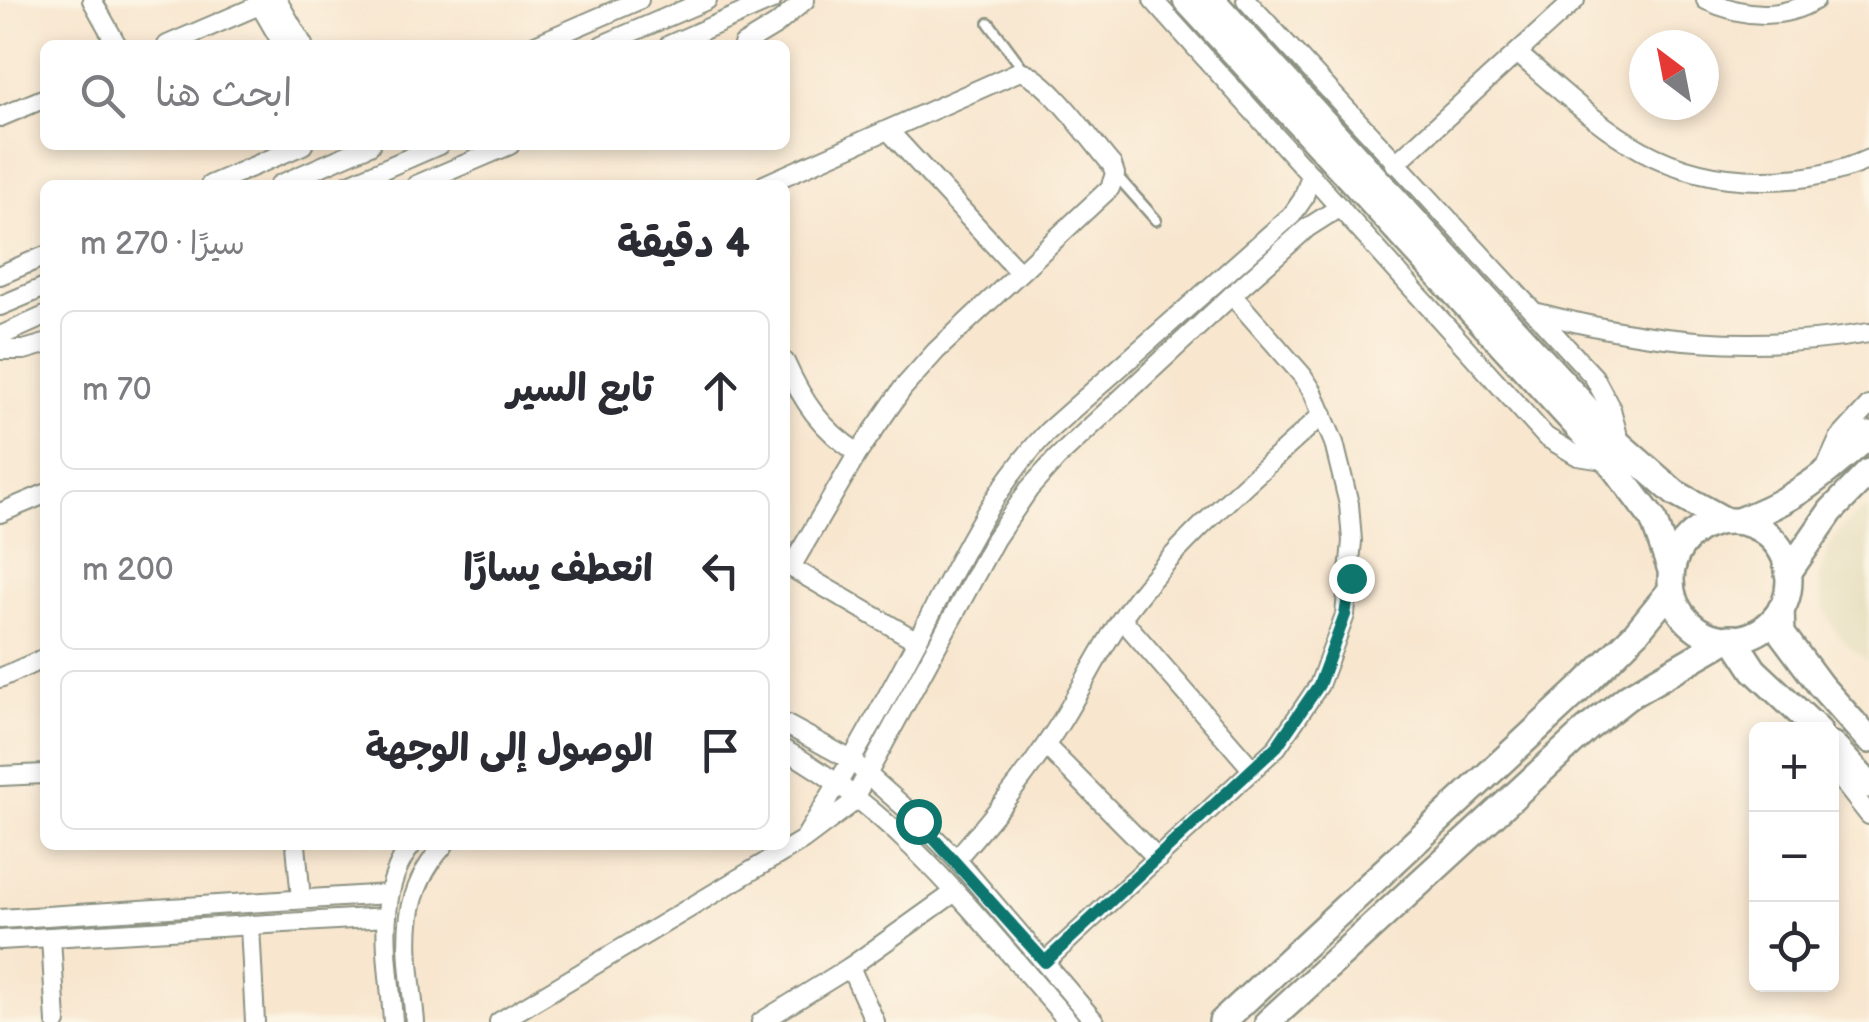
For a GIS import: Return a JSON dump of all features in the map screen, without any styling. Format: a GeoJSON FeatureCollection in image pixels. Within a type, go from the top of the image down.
{"type":"FeatureCollection","features":[{"type":"Feature","properties":{"kind":"main road"},"geometry":{"type":"LineString","coordinates":[[1186,0],[1615,453],[1676,493],[1732,521],[1753,525],[1777,544],[1788,573],[1786,598],[1760,630],[1731,638],[1629,696],[1587,729],[1268,1022]]}},
{"type":"Feature","properties":{"kind":"main road"},"geometry":{"type":"LineString","coordinates":[[1212,0],[1615,453],[1653,519],[1678,609],[1708,635],[1731,638],[1754,670],[1809,722]]}},
{"type":"Feature","properties":{"kind":"main road"},"geometry":{"type":"LineString","coordinates":[[1222,1022],[1636,633],[1672,580],[1684,542],[1711,524],[1775,508],[1824,476],[1869,435]]}},
{"type":"Feature","properties":{"kind":"main road"},"geometry":{"type":"LineString","coordinates":[[1788,573],[1808,540],[1865,479]]}},
{"type":"Feature","properties":{"kind":"main road"},"geometry":{"type":"LineString","coordinates":[[1780,609],[1782,634],[1869,740]]}},
{"type":"Feature","properties":{"kind":"main road"},"geometry":{"type":"LineString","coordinates":[[1839,752],[1869,785]]}},
{"type":"Feature","properties":{"kind":"street"},"geometry":{"type":"LineString","coordinates":[[92,0],[114,40]]}},
{"type":"Feature","properties":{"kind":"street"},"geometry":{"type":"LineString","coordinates":[[547,40],[639,0]]}},
{"type":"Feature","properties":{"kind":"street"},"geometry":{"type":"LineString","coordinates":[[614,40],[707,0]]}},
{"type":"Feature","properties":{"kind":"street"},"geometry":{"type":"LineString","coordinates":[[680,40],[772,0]]}},
{"type":"Feature","properties":{"kind":"street"},"geometry":{"type":"LineString","coordinates":[[751,40],[805,0]]}},
{"type":"Feature","properties":{"kind":"street"},"geometry":{"type":"LineString","coordinates":[[1153,0],[1546,437],[1578,456],[1615,453],[1611,409],[1594,377],[1246,0]]}},
{"type":"Feature","properties":{"kind":"street"},"geometry":{"type":"LineString","coordinates":[[1394,164],[1575,0]]}},
{"type":"Feature","properties":{"kind":"street"},"geometry":{"type":"LineString","coordinates":[[1706,0],[1756,15],[1782,13],[1816,0]]}},
{"type":"Feature","properties":{"kind":"street"},"geometry":{"type":"LineString","coordinates":[[178,40],[266,1]]}},
{"type":"Feature","properties":{"kind":"street"},"geometry":{"type":"LineString","coordinates":[[266,1],[281,40]]}},
{"type":"Feature","properties":{"kind":"street"},"geometry":{"type":"LineString","coordinates":[[266,1],[299,40]]}},
{"type":"Feature","properties":{"kind":"street"},"geometry":{"type":"LineString","coordinates":[[1517,53],[1614,135],[1653,159],[1696,174],[1738,180],[1784,180],[1822,174],[1869,159]]}},
{"type":"Feature","properties":{"kind":"street"},"geometry":{"type":"LineString","coordinates":[[775,180],[1010,74],[1026,72],[1048,90],[1112,164],[1115,174],[1110,188],[936,351],[903,388],[790,563]]}},
{"type":"Feature","properties":{"kind":"street"},"geometry":{"type":"LineString","coordinates":[[0,117],[40,100]]}},
{"type":"Feature","properties":{"kind":"street"},"geometry":{"type":"LineString","coordinates":[[888,130],[1019,272]]}},
{"type":"Feature","properties":{"kind":"street"},"geometry":{"type":"LineString","coordinates":[[222,180],[291,150]]}},
{"type":"Feature","properties":{"kind":"street"},"geometry":{"type":"LineString","coordinates":[[289,180],[352,150]]}},
{"type":"Feature","properties":{"kind":"street"},"geometry":{"type":"LineString","coordinates":[[358,180],[428,150]]}},
{"type":"Feature","properties":{"kind":"street"},"geometry":{"type":"LineString","coordinates":[[428,180],[498,150]]}},
{"type":"Feature","properties":{"kind":"street"},"geometry":{"type":"LineString","coordinates":[[803,840],[917,640],[982,516],[1012,471],[1048,432],[1292,214],[1303,199],[1311,175]]}},
{"type":"Feature","properties":{"kind":"street"},"geometry":{"type":"LineString","coordinates":[[790,848],[846,810],[1023,496],[1057,458],[1232,295],[1307,228],[1340,207]]}},
{"type":"Feature","properties":{"kind":"street"},"geometry":{"type":"LineString","coordinates":[[0,276],[40,258]]}},
{"type":"Feature","properties":{"kind":"street"},"geometry":{"type":"LineString","coordinates":[[0,306],[40,289]]}},
{"type":"Feature","properties":{"kind":"street"},"geometry":{"type":"LineString","coordinates":[[1045,962],[1253,770],[1300,717],[1319,685],[1345,615],[1351,578],[1349,504],[1334,443],[1302,375],[1232,295]]}},
{"type":"Feature","properties":{"kind":"street"},"geometry":{"type":"LineString","coordinates":[[1536,312],[1598,329],[1662,340],[1727,344],[1808,342],[1869,334]]}},
{"type":"Feature","properties":{"kind":"street"},"geometry":{"type":"LineString","coordinates":[[0,336],[40,318]]}},
{"type":"Feature","properties":{"kind":"street"},"geometry":{"type":"LineString","coordinates":[[0,350],[40,345]]}},
{"type":"Feature","properties":{"kind":"street"},"geometry":{"type":"LineString","coordinates":[[790,372],[813,416],[833,437],[858,453]]}},
{"type":"Feature","properties":{"kind":"street"},"geometry":{"type":"LineString","coordinates":[[1824,476],[1838,439],[1869,406]]}},
{"type":"Feature","properties":{"kind":"street"},"geometry":{"type":"LineString","coordinates":[[956,859],[1018,786],[1122,619],[1180,548],[1323,414]]}},
{"type":"Feature","properties":{"kind":"street"},"geometry":{"type":"LineString","coordinates":[[0,513],[40,496]]}},
{"type":"Feature","properties":{"kind":"street"},"geometry":{"type":"LineString","coordinates":[[790,567],[917,640]]}},
{"type":"Feature","properties":{"kind":"street"},"geometry":{"type":"LineString","coordinates":[[1122,619],[1253,770]]}},
{"type":"Feature","properties":{"kind":"street"},"geometry":{"type":"LineString","coordinates":[[0,678],[40,660]]}},
{"type":"Feature","properties":{"kind":"street"},"geometry":{"type":"LineString","coordinates":[[790,727],[850,760],[956,859],[1095,1022]]}},
{"type":"Feature","properties":{"kind":"street"},"geometry":{"type":"LineString","coordinates":[[1046,746],[1158,859]]}},
{"type":"Feature","properties":{"kind":"street"},"geometry":{"type":"LineString","coordinates":[[790,753],[856,794],[902,835],[1068,1022]]}},
{"type":"Feature","properties":{"kind":"street"},"geometry":{"type":"LineString","coordinates":[[0,776],[40,774]]}},
{"type":"Feature","properties":{"kind":"street"},"geometry":{"type":"LineString","coordinates":[[1839,777],[1869,815]]}},
{"type":"Feature","properties":{"kind":"street"},"geometry":{"type":"LineString","coordinates":[[297,850],[302,900]]}},
{"type":"Feature","properties":{"kind":"street"},"geometry":{"type":"LineString","coordinates":[[394,1022],[388,894],[397,866],[408,850]]}},
{"type":"Feature","properties":{"kind":"street"},"geometry":{"type":"LineString","coordinates":[[414,1022],[408,914],[423,870],[440,850]]}},
{"type":"Feature","properties":{"kind":"street"},"geometry":{"type":"LineString","coordinates":[[499,1022],[786,850]]}},
{"type":"Feature","properties":{"kind":"street"},"geometry":{"type":"LineString","coordinates":[[761,1022],[850,968],[955,892]]}},
{"type":"Feature","properties":{"kind":"street"},"geometry":{"type":"LineString","coordinates":[[0,919],[388,894]]}},
{"type":"Feature","properties":{"kind":"street"},"geometry":{"type":"LineString","coordinates":[[0,940],[387,917]]}},
{"type":"Feature","properties":{"kind":"street"},"geometry":{"type":"LineString","coordinates":[[250,926],[255,1022]]}},
{"type":"Feature","properties":{"kind":"street"},"geometry":{"type":"LineString","coordinates":[[51,937],[56,1022]]}},
{"type":"Feature","properties":{"kind":"street"},"geometry":{"type":"LineString","coordinates":[[850,968],[876,1022]]}},
{"type":"Feature","properties":{"kind":"lane"},"geometry":{"type":"LineString","coordinates":[[990,22],[1026,72]]}},
{"type":"Feature","properties":{"kind":"lane"},"geometry":{"type":"LineString","coordinates":[[1115,174],[1156,220]]}},
{"type":"Feature","properties":{"kind":"shaded area"},"geometry":{"type":"Polygon","coordinates":[[[1869,507],[1869,661],[1848,646],[1833,627],[1823,606],[1820,578],[1827,551],[1842,527],[1869,507]]]}},
{"type":"Feature","properties":{"kind":"route"},"geometry":{"type":"LineString","coordinates":[[918,821],[1045,962],[1277,746],[1319,685],[1345,615],[1351,578]]}}]}
